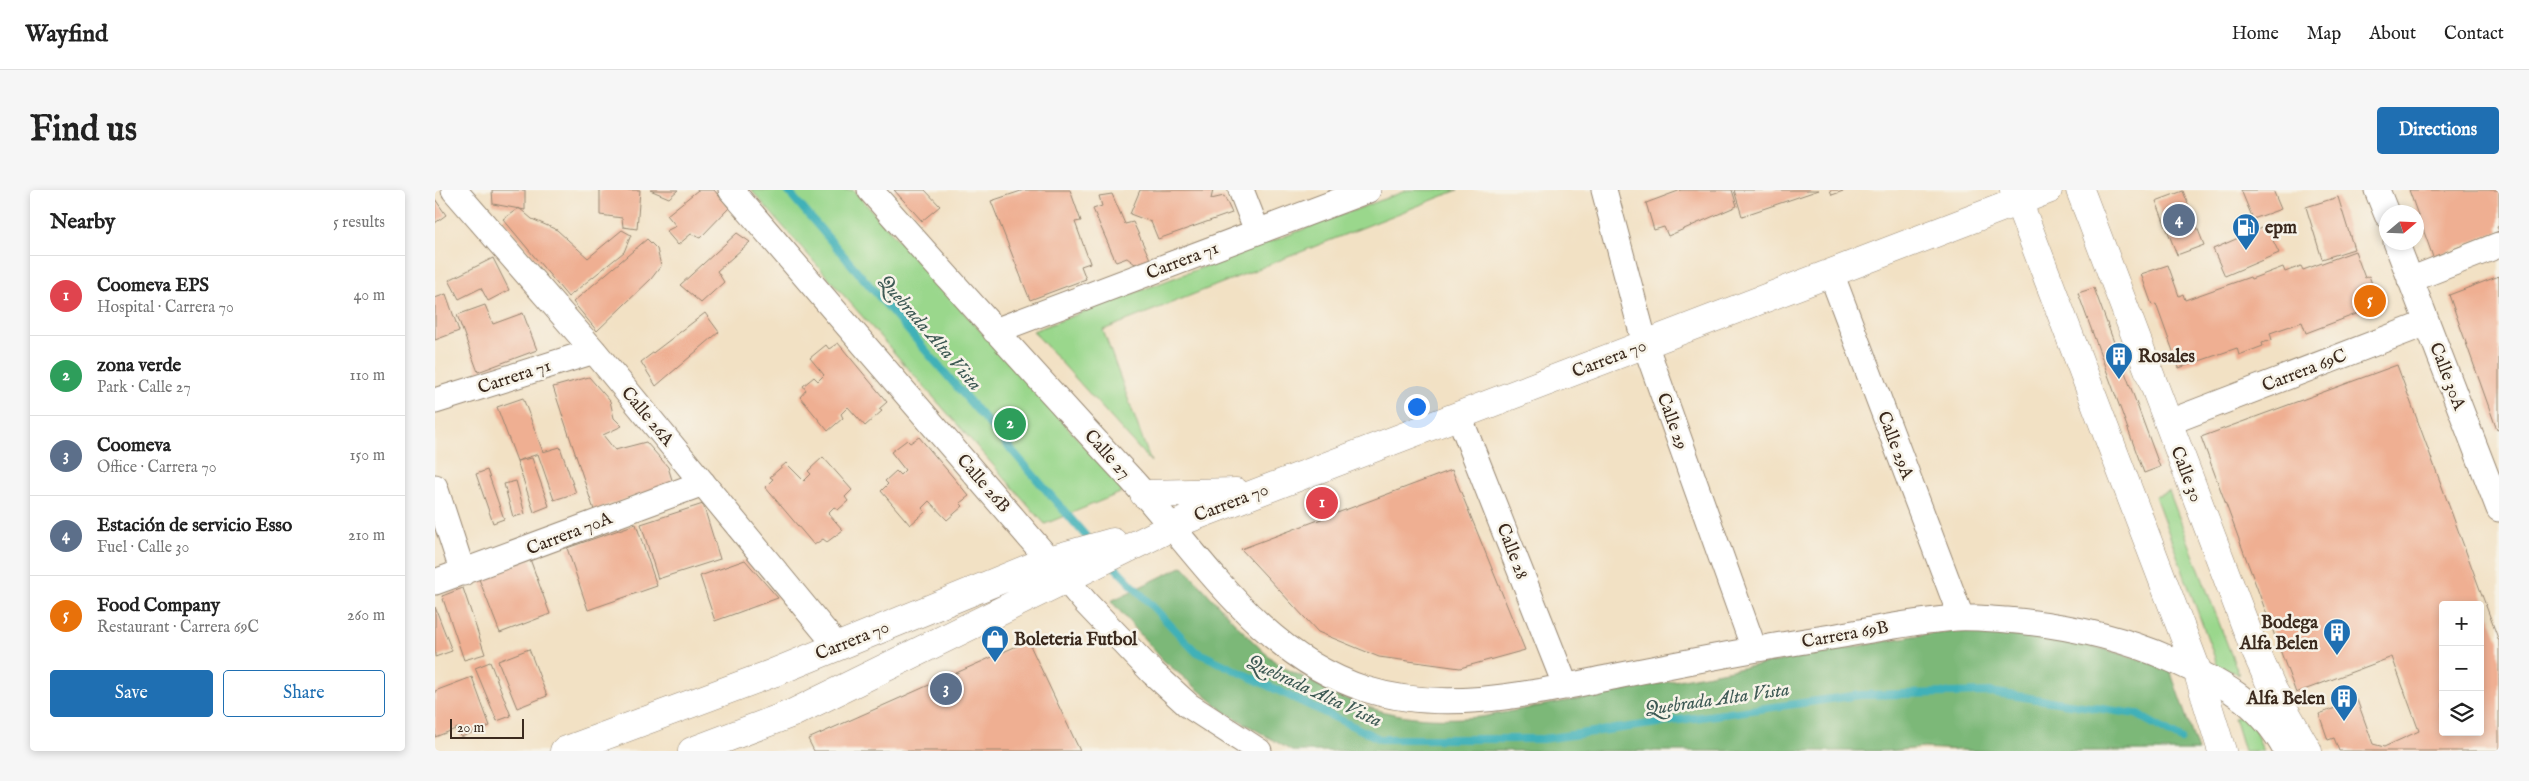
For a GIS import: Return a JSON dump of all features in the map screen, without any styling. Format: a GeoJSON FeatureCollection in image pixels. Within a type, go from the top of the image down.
{"type":"FeatureCollection","features":[{"type":"Feature","properties":{"kind":"main road","name":"Carrera 70"},"geometry":{"type":"LineString","coordinates":[[564,751],[773,673],[837,646],[1058,570],[1831,273],[2016,196],[2048,190]]}},
{"type":"Feature","properties":{"kind":"main road","name":"Calle 30"},"geometry":{"type":"LineString","coordinates":[[2080,190],[2252,643],[2273,690],[2309,751]]}},
{"type":"Feature","properties":{"kind":"main road"},"geometry":{"type":"LineString","coordinates":[[2016,196],[2197,670],[2222,751]]}},
{"type":"Feature","properties":{"kind":"main road"},"geometry":{"type":"LineString","coordinates":[[1144,494],[1263,490]]}},
{"type":"Feature","properties":{"kind":"main road","name":"Carrera 70"},"geometry":{"type":"LineString","coordinates":[[692,751],[793,713],[1058,570]]}},
{"type":"Feature","properties":{"kind":"street","name":"Calle 26A"},"geometry":{"type":"LineString","coordinates":[[453,190],[594,351],[837,646]]}},
{"type":"Feature","properties":{"kind":"street","name":"Calle 26B"},"geometry":{"type":"LineString","coordinates":[[731,190],[1058,570],[1152,672],[1188,705],[1259,751]]}},
{"type":"Feature","properties":{"kind":"street","name":"Calle 27"},"geometry":{"type":"LineString","coordinates":[[869,190],[1144,494],[1193,556],[1270,635],[1317,668],[1368,690]]}},
{"type":"Feature","properties":{"kind":"street"},"geometry":{"type":"LineString","coordinates":[[1241,190],[1257,231]]}},
{"type":"Feature","properties":{"kind":"street","name":"Carrera 71"},"geometry":{"type":"LineString","coordinates":[[995,331],[1368,190]]}},
{"type":"Feature","properties":{"kind":"street","name":"Calle 29"},"geometry":{"type":"LineString","coordinates":[[1604,190],[1645,344],[1754,649]]}},
{"type":"Feature","properties":{"kind":"street"},"geometry":{"type":"LineString","coordinates":[[2377,190],[2383,205]]}},
{"type":"Feature","properties":{"kind":"street"},"geometry":{"type":"LineString","coordinates":[[2410,280],[2499,245]]}},
{"type":"Feature","properties":{"kind":"street","name":"Calle 30A"},"geometry":{"type":"LineString","coordinates":[[2399,250],[2499,509]]}},
{"type":"Feature","properties":{"kind":"street","name":"Calle 29A"},"geometry":{"type":"LineString","coordinates":[[1831,273],[1961,617]]}},
{"type":"Feature","properties":{"kind":"street","name":"Carrera 69C"},"geometry":{"type":"LineString","coordinates":[[2180,418],[2427,323]]}},
{"type":"Feature","properties":{"kind":"street","name":"Carrera 71"},"geometry":{"type":"LineString","coordinates":[[435,401],[594,351]]}},
{"type":"Feature","properties":{"kind":"street","name":"Calle 28"},"geometry":{"type":"LineString","coordinates":[[1459,416],[1566,687]]}},
{"type":"Feature","properties":{"kind":"street","name":"Carrera 70A"},"geometry":{"type":"LineString","coordinates":[[435,582],[703,482]]}},
{"type":"Feature","properties":{"kind":"street"},"geometry":{"type":"LineString","coordinates":[[435,487],[463,573]]}},
{"type":"Feature","properties":{"kind":"street","name":"Carrera 69B"},"geometry":{"type":"LineString","coordinates":[[1368,690],[1419,699],[1471,700],[1566,687],[1754,649],[1905,623],[1961,617],[2065,626],[2155,652],[2197,670],[2230,689],[2254,706],[2268,721],[2286,751]]}},
{"type":"Feature","properties":{"kind":"green space"},"geometry":{"type":"Polygon","coordinates":[[[751,190],[853,190],[1125,491],[1045,524],[751,190]]]}},
{"type":"Feature","properties":{"kind":"green space"},"geometry":{"type":"Polygon","coordinates":[[[1408,190],[1458,190],[1103,330],[1151,462],[1033,331],[1408,190]]]}},
{"type":"Feature","properties":{"kind":"green space"},"geometry":{"type":"Polygon","coordinates":[[[2169,491],[2239,675],[2217,664],[2155,496],[2169,491]]]}},
{"type":"Feature","properties":{"kind":"green space"},"geometry":{"type":"Polygon","coordinates":[[[1183,566],[1238,626],[1277,663],[1331,692],[1392,714],[1433,718],[1481,717],[1913,636],[1995,631],[2072,642],[2123,654],[2170,670],[2198,751],[1980,751],[1924,748],[1886,751],[1292,751],[1225,712],[1163,660],[1111,601],[1183,566]]]}},
{"type":"Feature","properties":{"kind":"green space"},"geometry":{"type":"Polygon","coordinates":[[[2249,714],[2263,751],[2244,751],[2234,718],[2249,714]]]}},
{"type":"Feature","properties":{"kind":"building"},"geometry":{"type":"Polygon","coordinates":[[[492,190],[525,190],[525,210],[493,204],[492,190]]]}},
{"type":"Feature","properties":{"kind":"building"},"geometry":{"type":"Polygon","coordinates":[[[600,190],[640,190],[637,229],[623,227],[622,218],[600,215],[600,190]]]}},
{"type":"Feature","properties":{"kind":"building"},"geometry":{"type":"Polygon","coordinates":[[[650,190],[678,190],[669,198],[650,190]]]}},
{"type":"Feature","properties":{"kind":"building"},"geometry":{"type":"Polygon","coordinates":[[[698,190],[714,190],[729,208],[700,238],[691,234],[678,245],[666,231],[676,226],[667,215],[698,190]]]}},
{"type":"Feature","properties":{"kind":"building"},"geometry":{"type":"Polygon","coordinates":[[[894,190],[925,190],[940,206],[922,221],[894,190]]]}},
{"type":"Feature","properties":{"kind":"building"},"geometry":{"type":"Polygon","coordinates":[[[1024,190],[1070,190],[1081,221],[1075,222],[1090,263],[1081,266],[1086,279],[1030,300],[991,201],[1024,190]]]}},
{"type":"Feature","properties":{"kind":"building"},"geometry":{"type":"Polygon","coordinates":[[[1140,190],[1213,190],[1211,199],[1224,196],[1232,213],[1158,239],[1151,222],[1130,214],[1140,190]]]}},
{"type":"Feature","properties":{"kind":"building"},"geometry":{"type":"Polygon","coordinates":[[[1681,190],[1732,190],[1737,206],[1668,236],[1664,227],[1654,230],[1646,203],[1681,190]]]}},
{"type":"Feature","properties":{"kind":"building"},"geometry":{"type":"Polygon","coordinates":[[[1734,190],[1819,190],[1742,216],[1734,190]]]}},
{"type":"Feature","properties":{"kind":"building"},"geometry":{"type":"Polygon","coordinates":[[[1830,190],[1846,190],[1832,195],[1830,190]]]}},
{"type":"Feature","properties":{"kind":"building"},"geometry":{"type":"Polygon","coordinates":[[[2241,190],[2273,190],[2281,209],[2253,219],[2241,190]]]}},
{"type":"Feature","properties":{"kind":"building"},"geometry":{"type":"Polygon","coordinates":[[[2409,190],[2499,190],[2499,226],[2497,227],[2499,231],[2433,257],[2424,232],[2424,205],[2414,205],[2409,190]]]}},
{"type":"Feature","properties":{"kind":"building"},"geometry":{"type":"Polygon","coordinates":[[[2183,191],[2204,245],[2177,255],[2156,201],[2183,191]]]}},
{"type":"Feature","properties":{"kind":"building"},"geometry":{"type":"Polygon","coordinates":[[[1112,194],[1125,224],[1133,222],[1150,259],[1135,264],[1127,258],[1116,262],[1093,209],[1102,206],[1099,196],[1112,194]]]}},
{"type":"Feature","properties":{"kind":"building"},"geometry":{"type":"Polygon","coordinates":[[[2338,197],[2354,249],[2322,259],[2306,207],[2338,197]]]}},
{"type":"Feature","properties":{"kind":"building"},"geometry":{"type":"Polygon","coordinates":[[[435,199],[446,215],[435,223],[435,199]]]}},
{"type":"Feature","properties":{"kind":"building"},"geometry":{"type":"Polygon","coordinates":[[[519,208],[532,219],[557,230],[588,258],[622,230],[631,235],[624,252],[568,297],[503,219],[519,208]]]}},
{"type":"Feature","properties":{"kind":"building","name":"epm"},"geometry":{"type":"Polygon","coordinates":[[[2266,226],[2279,253],[2225,276],[2213,249],[2266,226]]]}},
{"type":"Feature","properties":{"kind":"building"},"geometry":{"type":"Polygon","coordinates":[[[737,233],[750,242],[717,271],[724,282],[701,303],[680,285],[737,233]]]}},
{"type":"Feature","properties":{"kind":"building"},"geometry":{"type":"Polygon","coordinates":[[[647,239],[657,249],[661,266],[651,279],[597,331],[573,302],[647,239]]]}},
{"type":"Feature","properties":{"kind":"building"},"geometry":{"type":"Polygon","coordinates":[[[2355,251],[2365,278],[2369,276],[2380,305],[2306,333],[2302,322],[2270,333],[2272,340],[2262,343],[2263,346],[2239,355],[2237,348],[2179,368],[2156,304],[2152,305],[2141,274],[2168,265],[2179,296],[2183,294],[2185,300],[2283,267],[2285,272],[2301,266],[2303,270],[2355,251]]]}},
{"type":"Feature","properties":{"kind":"building"},"geometry":{"type":"Polygon","coordinates":[[[493,258],[509,290],[488,301],[481,288],[459,299],[449,280],[493,258]]]}},
{"type":"Feature","properties":{"kind":"building"},"geometry":{"type":"Polygon","coordinates":[[[2499,276],[2499,429],[2497,430],[2449,295],[2499,276]]]}},
{"type":"Feature","properties":{"kind":"building","name":"Rosales"},"geometry":{"type":"Polygon","coordinates":[[[2094,288],[2160,467],[2144,473],[2078,293],[2094,288]]]}},
{"type":"Feature","properties":{"kind":"building"},"geometry":{"type":"Polygon","coordinates":[[[446,294],[459,331],[435,340],[435,298],[446,294]]]}},
{"type":"Feature","properties":{"kind":"building"},"geometry":{"type":"Polygon","coordinates":[[[485,305],[493,324],[523,313],[537,350],[478,372],[457,315],[485,305]]]}},
{"type":"Feature","properties":{"kind":"building"},"geometry":{"type":"Polygon","coordinates":[[[705,313],[719,332],[656,386],[641,362],[705,313]]]}},
{"type":"Feature","properties":{"kind":"building"},"geometry":{"type":"Polygon","coordinates":[[[838,343],[887,402],[879,409],[882,411],[865,426],[848,407],[841,414],[843,418],[828,431],[800,397],[806,390],[803,386],[814,377],[818,381],[824,375],[810,358],[826,345],[829,349],[838,343]]]}},
{"type":"Feature","properties":{"kind":"building"},"geometry":{"type":"Polygon","coordinates":[[[2397,365],[2499,641],[2499,751],[2339,751],[2334,738],[2328,740],[2319,714],[2357,700],[2373,744],[2384,747],[2419,731],[2392,657],[2296,693],[2201,437],[2397,365]]]}},
{"type":"Feature","properties":{"kind":"building"},"geometry":{"type":"Polygon","coordinates":[[[589,377],[610,401],[614,418],[622,426],[603,435],[615,450],[646,442],[668,467],[673,483],[594,510],[553,387],[589,377]]]}},
{"type":"Feature","properties":{"kind":"building"},"geometry":{"type":"Polygon","coordinates":[[[523,398],[543,452],[560,447],[576,493],[554,500],[538,454],[517,461],[497,407],[523,398]]]}},
{"type":"Feature","properties":{"kind":"building"},"geometry":{"type":"Polygon","coordinates":[[[919,437],[969,496],[960,503],[963,506],[947,520],[929,501],[922,508],[925,512],[910,525],[881,491],[888,484],[885,481],[896,471],[900,475],[905,470],[891,452],[907,440],[910,443],[919,437]]]}},
{"type":"Feature","properties":{"kind":"building"},"geometry":{"type":"Polygon","coordinates":[[[823,457],[852,490],[845,497],[848,501],[838,510],[834,507],[828,513],[843,530],[827,542],[823,539],[814,545],[765,487],[773,479],[770,477],[786,463],[804,481],[811,474],[808,471],[823,457]]]}},
{"type":"Feature","properties":{"kind":"building"},"geometry":{"type":"Polygon","coordinates":[[[532,458],[549,506],[534,512],[517,461],[532,458]]]}},
{"type":"Feature","properties":{"kind":"building"},"geometry":{"type":"Polygon","coordinates":[[[487,470],[504,519],[493,523],[476,474],[487,470]]]}},
{"type":"Feature","properties":{"kind":"building"},"geometry":{"type":"Polygon","coordinates":[[[1452,470],[1525,650],[1460,668],[1379,657],[1318,632],[1241,549],[1452,470]]]}},
{"type":"Feature","properties":{"kind":"building"},"geometry":{"type":"Polygon","coordinates":[[[516,481],[525,514],[513,517],[504,484],[516,481]]]}},
{"type":"Feature","properties":{"kind":"building"},"geometry":{"type":"Polygon","coordinates":[[[703,504],[720,559],[658,579],[641,524],[703,504]]]}},
{"type":"Feature","properties":{"kind":"building"},"geometry":{"type":"Polygon","coordinates":[[[636,524],[657,586],[588,610],[567,548],[636,524]]]}},
{"type":"Feature","properties":{"kind":"building"},"geometry":{"type":"Polygon","coordinates":[[[530,559],[550,614],[500,633],[479,579],[530,559]]]}},
{"type":"Feature","properties":{"kind":"building"},"geometry":{"type":"Polygon","coordinates":[[[745,560],[778,598],[715,621],[700,576],[745,560]]]}},
{"type":"Feature","properties":{"kind":"building"},"geometry":{"type":"Polygon","coordinates":[[[463,588],[485,654],[464,660],[442,596],[463,588]]]}},
{"type":"Feature","properties":{"kind":"building"},"geometry":{"type":"Polygon","coordinates":[[[435,607],[452,651],[435,657],[435,607]]]}},
{"type":"Feature","properties":{"kind":"building"},"geometry":{"type":"Polygon","coordinates":[[[1028,641],[1080,751],[814,751],[808,739],[1028,641]]]}},
{"type":"Feature","properties":{"kind":"building"},"geometry":{"type":"Polygon","coordinates":[[[529,649],[547,696],[517,708],[498,661],[529,649]]]}},
{"type":"Feature","properties":{"kind":"building"},"geometry":{"type":"Polygon","coordinates":[[[490,662],[511,716],[497,721],[475,668],[490,662]]]}},
{"type":"Feature","properties":{"kind":"building"},"geometry":{"type":"Polygon","coordinates":[[[472,677],[490,726],[461,737],[458,728],[435,737],[435,691],[472,677]]]}},
{"type":"Feature","properties":{"kind":"waterway","name":"Quebrada Alta Vista"},"geometry":{"type":"LineString","coordinates":[[787,190],[1091,542]]}},
{"type":"Feature","properties":{"kind":"waterway","name":"Quebrada Alta Vista"},"geometry":{"type":"LineString","coordinates":[[1111,563],[1195,651],[1380,739],[1543,739],[1860,695],[1990,692],[2136,714],[2181,739]]}},
{"type":"Feature","properties":{"kind":"place","name":"Estación de servicio Esso"},"geometry":{"type":"Point","coordinates":[2179,220]}},
{"type":"Feature","properties":{"kind":"place","name":"epm"},"geometry":{"type":"Point","coordinates":[2246,251]}},
{"type":"Feature","properties":{"kind":"place","name":"Food Company"},"geometry":{"type":"Point","coordinates":[2370,301]}},
{"type":"Feature","properties":{"kind":"place","name":"Rosales"},"geometry":{"type":"Point","coordinates":[2119,380]}},
{"type":"Feature","properties":{"kind":"place","name":"zona verde"},"geometry":{"type":"Point","coordinates":[1010,424]}},
{"type":"Feature","properties":{"kind":"place","name":"Coomeva EPS"},"geometry":{"type":"Point","coordinates":[1322,503]}},
{"type":"Feature","properties":{"kind":"place","name":"Bodega Alfa Belen"},"geometry":{"type":"Point","coordinates":[2337,656]}},
{"type":"Feature","properties":{"kind":"place","name":"Boleteria Futbol"},"geometry":{"type":"Point","coordinates":[995,663]}},
{"type":"Feature","properties":{"kind":"place","name":"Coomeva"},"geometry":{"type":"Point","coordinates":[946,689]}},
{"type":"Feature","properties":{"kind":"place","name":"Alfa Belen"},"geometry":{"type":"Point","coordinates":[2344,722]}}]}
